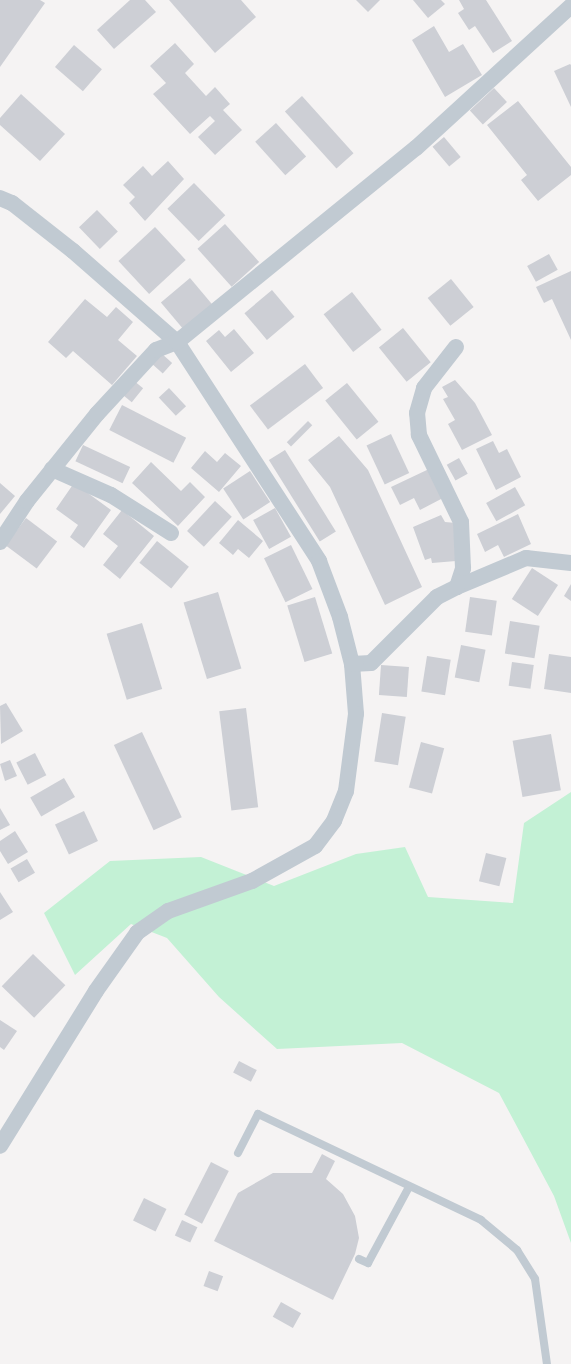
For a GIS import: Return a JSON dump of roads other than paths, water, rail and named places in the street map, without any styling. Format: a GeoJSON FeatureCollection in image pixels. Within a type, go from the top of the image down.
{"type":"FeatureCollection","features":[{"type":"Feature","properties":{"kind":"street"},"geometry":{"type":"LineString","coordinates":[[1,537],[52,469],[156,350],[177,342],[416,148],[571,6]]}},
{"type":"Feature","properties":{"kind":"street"},"geometry":{"type":"LineString","coordinates":[[0,198],[12,203],[73,250],[177,342],[319,561],[340,616],[352,664],[356,714],[346,791],[334,821],[315,846],[252,881],[168,911],[137,933],[96,991],[0,1146]]}},
{"type":"Feature","properties":{"kind":"street"},"geometry":{"type":"LineString","coordinates":[[456,346],[424,388],[417,413],[419,435],[461,522],[463,568],[457,587]]}},
{"type":"Feature","properties":{"kind":"street"},"geometry":{"type":"LineString","coordinates":[[52,469],[111,495],[171,534]]}},
{"type":"Feature","properties":{"kind":"street"},"geometry":{"type":"LineString","coordinates":[[352,664],[371,663],[437,597],[457,587],[526,558],[571,563]]}},
{"type":"Feature","properties":{"kind":"lane"},"geometry":{"type":"LineString","coordinates":[[238,1153],[258,1114],[481,1220],[518,1250],[535,1280],[547,1364]]}},
{"type":"Feature","properties":{"kind":"lane"},"geometry":{"type":"LineString","coordinates":[[359,1259],[368,1263],[409,1187]]}}]}
